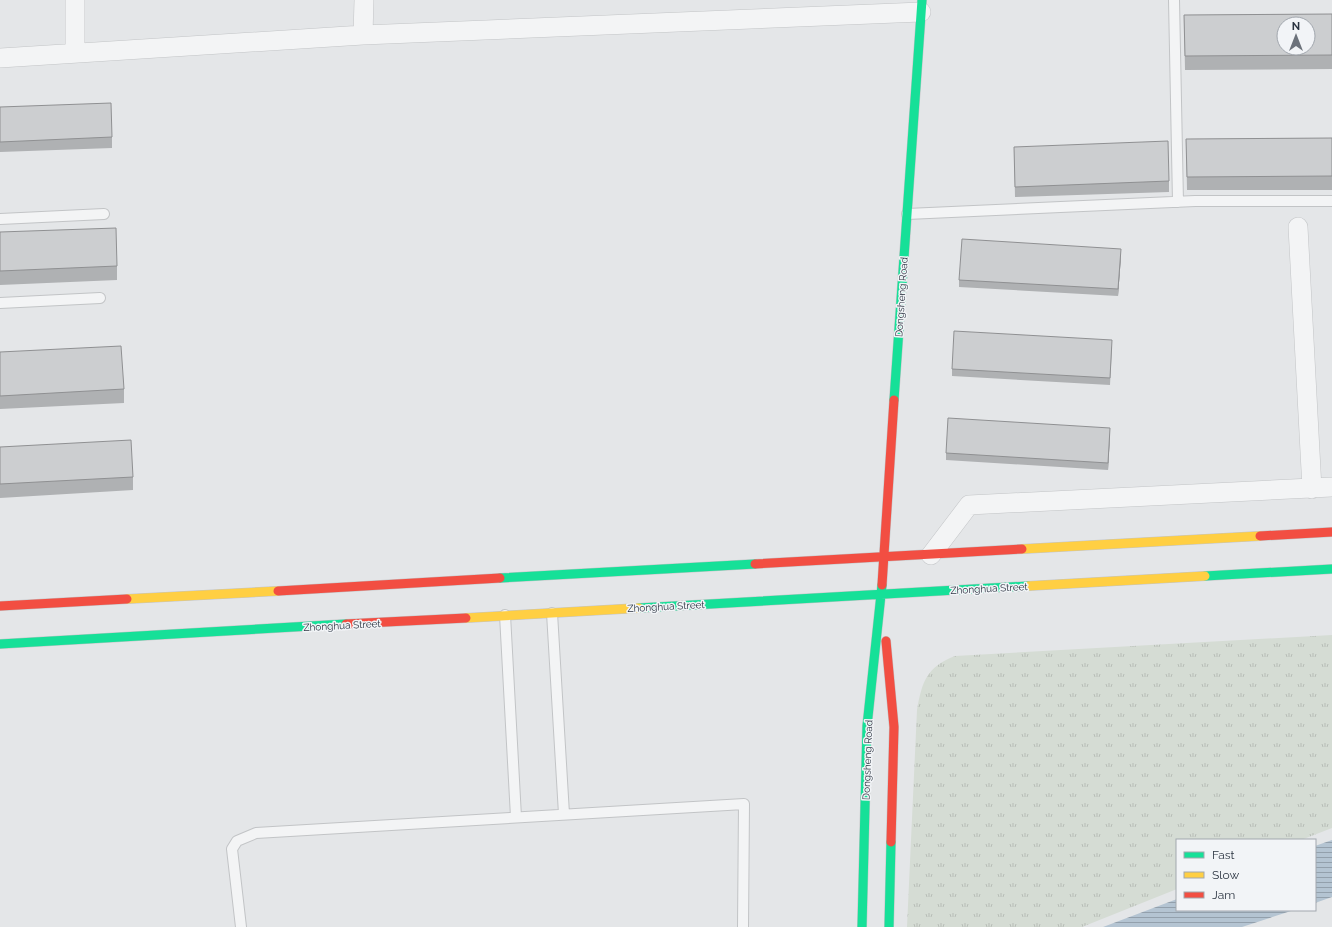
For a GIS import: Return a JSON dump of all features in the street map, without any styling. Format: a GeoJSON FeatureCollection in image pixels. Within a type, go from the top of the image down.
{"type":"FeatureCollection","features":[{"type":"Feature","properties":{"kind":"main road","name":"Dongsheng Road"},"geometry":{"type":"LineString","coordinates":[[862,927],[868,726],[884,557],[921,6]]}},
{"type":"Feature","properties":{"kind":"main road"},"geometry":{"type":"LineString","coordinates":[[0,606],[1332,532]]}},
{"type":"Feature","properties":{"kind":"main road","name":"Zhonghua Street"},"geometry":{"type":"LineString","coordinates":[[0,644],[1332,570]]}},
{"type":"Feature","properties":{"kind":"main road","name":"Dongsheng Road"},"geometry":{"type":"LineString","coordinates":[[881,594],[894,727],[889,927]]}},
{"type":"Feature","properties":{"kind":"street"},"geometry":{"type":"LineString","coordinates":[[75,53],[76,0]]}},
{"type":"Feature","properties":{"kind":"street"},"geometry":{"type":"LineString","coordinates":[[363,35],[364,0]]}},
{"type":"Feature","properties":{"kind":"street"},"geometry":{"type":"LineString","coordinates":[[0,58],[363,35],[921,6]]}},
{"type":"Feature","properties":{"kind":"street"},"geometry":{"type":"LineString","coordinates":[[1298,227],[1312,488]]}},
{"type":"Feature","properties":{"kind":"street"},"geometry":{"type":"LineString","coordinates":[[931,555],[969,505],[1332,487]]}},
{"type":"Feature","properties":{"kind":"lane"},"geometry":{"type":"LineString","coordinates":[[1174,0],[1178,202]]}},
{"type":"Feature","properties":{"kind":"lane"},"geometry":{"type":"LineString","coordinates":[[907,214],[1178,202],[1332,202]]}},
{"type":"Feature","properties":{"kind":"lane"},"geometry":{"type":"LineString","coordinates":[[0,219],[104,214]]}},
{"type":"Feature","properties":{"kind":"lane"},"geometry":{"type":"LineString","coordinates":[[0,303],[100,298]]}},
{"type":"Feature","properties":{"kind":"lane"},"geometry":{"type":"LineString","coordinates":[[552,613],[564,814]]}},
{"type":"Feature","properties":{"kind":"lane"},"geometry":{"type":"LineString","coordinates":[[505,615],[516,817]]}},
{"type":"Feature","properties":{"kind":"lane"},"geometry":{"type":"LineString","coordinates":[[241,927],[232,849],[237,842],[246,836],[256,833],[744,804],[743,927]]}},
{"type":"Feature","properties":{"kind":"green space"},"geometry":{"type":"Polygon","coordinates":[[[1332,635],[1332,828],[1304,839],[1176,839],[1176,889],[1082,927],[907,927],[917,710],[921,691],[927,676],[938,665],[955,656],[1332,635]]]}},
{"type":"Feature","properties":{"kind":"water"},"geometry":{"type":"Polygon","coordinates":[[[1332,840],[1332,897],[1316,903],[1316,846],[1332,840]]]}},
{"type":"Feature","properties":{"kind":"water"},"geometry":{"type":"Polygon","coordinates":[[[1176,899],[1176,911],[1291,911],[1242,927],[1103,927],[1176,899]]]}},
{"type":"Feature","properties":{"kind":"building"},"geometry":{"type":"Polygon","coordinates":[[[1332,14],[1332,55],[1316,55],[1316,16],[1276,16],[1276,55],[1185,56],[1184,15],[1332,14]]]}},
{"type":"Feature","properties":{"kind":"building"},"geometry":{"type":"Polygon","coordinates":[[[111,103],[112,137],[0,142],[0,107],[111,103]]]}},
{"type":"Feature","properties":{"kind":"building"},"geometry":{"type":"Polygon","coordinates":[[[1332,138],[1332,176],[1187,177],[1186,139],[1332,138]]]}},
{"type":"Feature","properties":{"kind":"building"},"geometry":{"type":"Polygon","coordinates":[[[1168,141],[1169,181],[1015,187],[1014,147],[1168,141]]]}},
{"type":"Feature","properties":{"kind":"building"},"geometry":{"type":"Polygon","coordinates":[[[116,228],[117,266],[0,271],[0,232],[116,228]]]}},
{"type":"Feature","properties":{"kind":"building"},"geometry":{"type":"Polygon","coordinates":[[[962,239],[1121,249],[1118,289],[959,280],[962,239]]]}},
{"type":"Feature","properties":{"kind":"building"},"geometry":{"type":"Polygon","coordinates":[[[954,331],[1112,340],[1110,378],[952,369],[954,331]]]}},
{"type":"Feature","properties":{"kind":"building"},"geometry":{"type":"Polygon","coordinates":[[[121,346],[124,389],[0,396],[0,352],[121,346]]]}},
{"type":"Feature","properties":{"kind":"building"},"geometry":{"type":"Polygon","coordinates":[[[948,418],[1110,428],[1108,463],[946,453],[948,418]]]}},
{"type":"Feature","properties":{"kind":"building"},"geometry":{"type":"Polygon","coordinates":[[[131,440],[133,477],[0,484],[0,447],[131,440]]]}},
{"type":"Feature","properties":{"kind":"traffic: fast"},"geometry":{"type":"LineString","coordinates":[[894,400],[922,0]]}},
{"type":"Feature","properties":{"kind":"traffic: fast"},"geometry":{"type":"LineString","coordinates":[[500,578],[755,564]]}},
{"type":"Feature","properties":{"kind":"traffic: fast"},"geometry":{"type":"LineString","coordinates":[[1205,576],[1332,569]]}},
{"type":"Feature","properties":{"kind":"traffic: fast"},"geometry":{"type":"LineString","coordinates":[[862,927],[867,726],[882,585]]}},
{"type":"Feature","properties":{"kind":"traffic: fast"},"geometry":{"type":"LineString","coordinates":[[639,608],[1028,586]]}},
{"type":"Feature","properties":{"kind":"traffic: fast"},"geometry":{"type":"LineString","coordinates":[[0,644],[346,624]]}},
{"type":"Feature","properties":{"kind":"traffic: fast"},"geometry":{"type":"LineString","coordinates":[[889,927],[891,842]]}},
{"type":"Feature","properties":{"kind":"traffic: slow"},"geometry":{"type":"LineString","coordinates":[[1022,549],[1260,536]]}},
{"type":"Feature","properties":{"kind":"traffic: slow"},"geometry":{"type":"LineString","coordinates":[[1028,586],[1205,576]]}},
{"type":"Feature","properties":{"kind":"traffic: slow"},"geometry":{"type":"LineString","coordinates":[[127,599],[278,591]]}},
{"type":"Feature","properties":{"kind":"traffic: slow"},"geometry":{"type":"LineString","coordinates":[[466,618],[639,608]]}},
{"type":"Feature","properties":{"kind":"traffic: jam"},"geometry":{"type":"LineString","coordinates":[[882,585],[894,400]]}},
{"type":"Feature","properties":{"kind":"traffic: jam"},"geometry":{"type":"LineString","coordinates":[[1260,536],[1332,532]]}},
{"type":"Feature","properties":{"kind":"traffic: jam"},"geometry":{"type":"LineString","coordinates":[[755,564],[1022,549]]}},
{"type":"Feature","properties":{"kind":"traffic: jam"},"geometry":{"type":"LineString","coordinates":[[278,591],[500,578]]}},
{"type":"Feature","properties":{"kind":"traffic: jam"},"geometry":{"type":"LineString","coordinates":[[0,606],[127,599]]}},
{"type":"Feature","properties":{"kind":"traffic: jam"},"geometry":{"type":"LineString","coordinates":[[346,624],[466,618]]}},
{"type":"Feature","properties":{"kind":"traffic: jam"},"geometry":{"type":"LineString","coordinates":[[886,641],[894,727],[891,842]]}}]}
